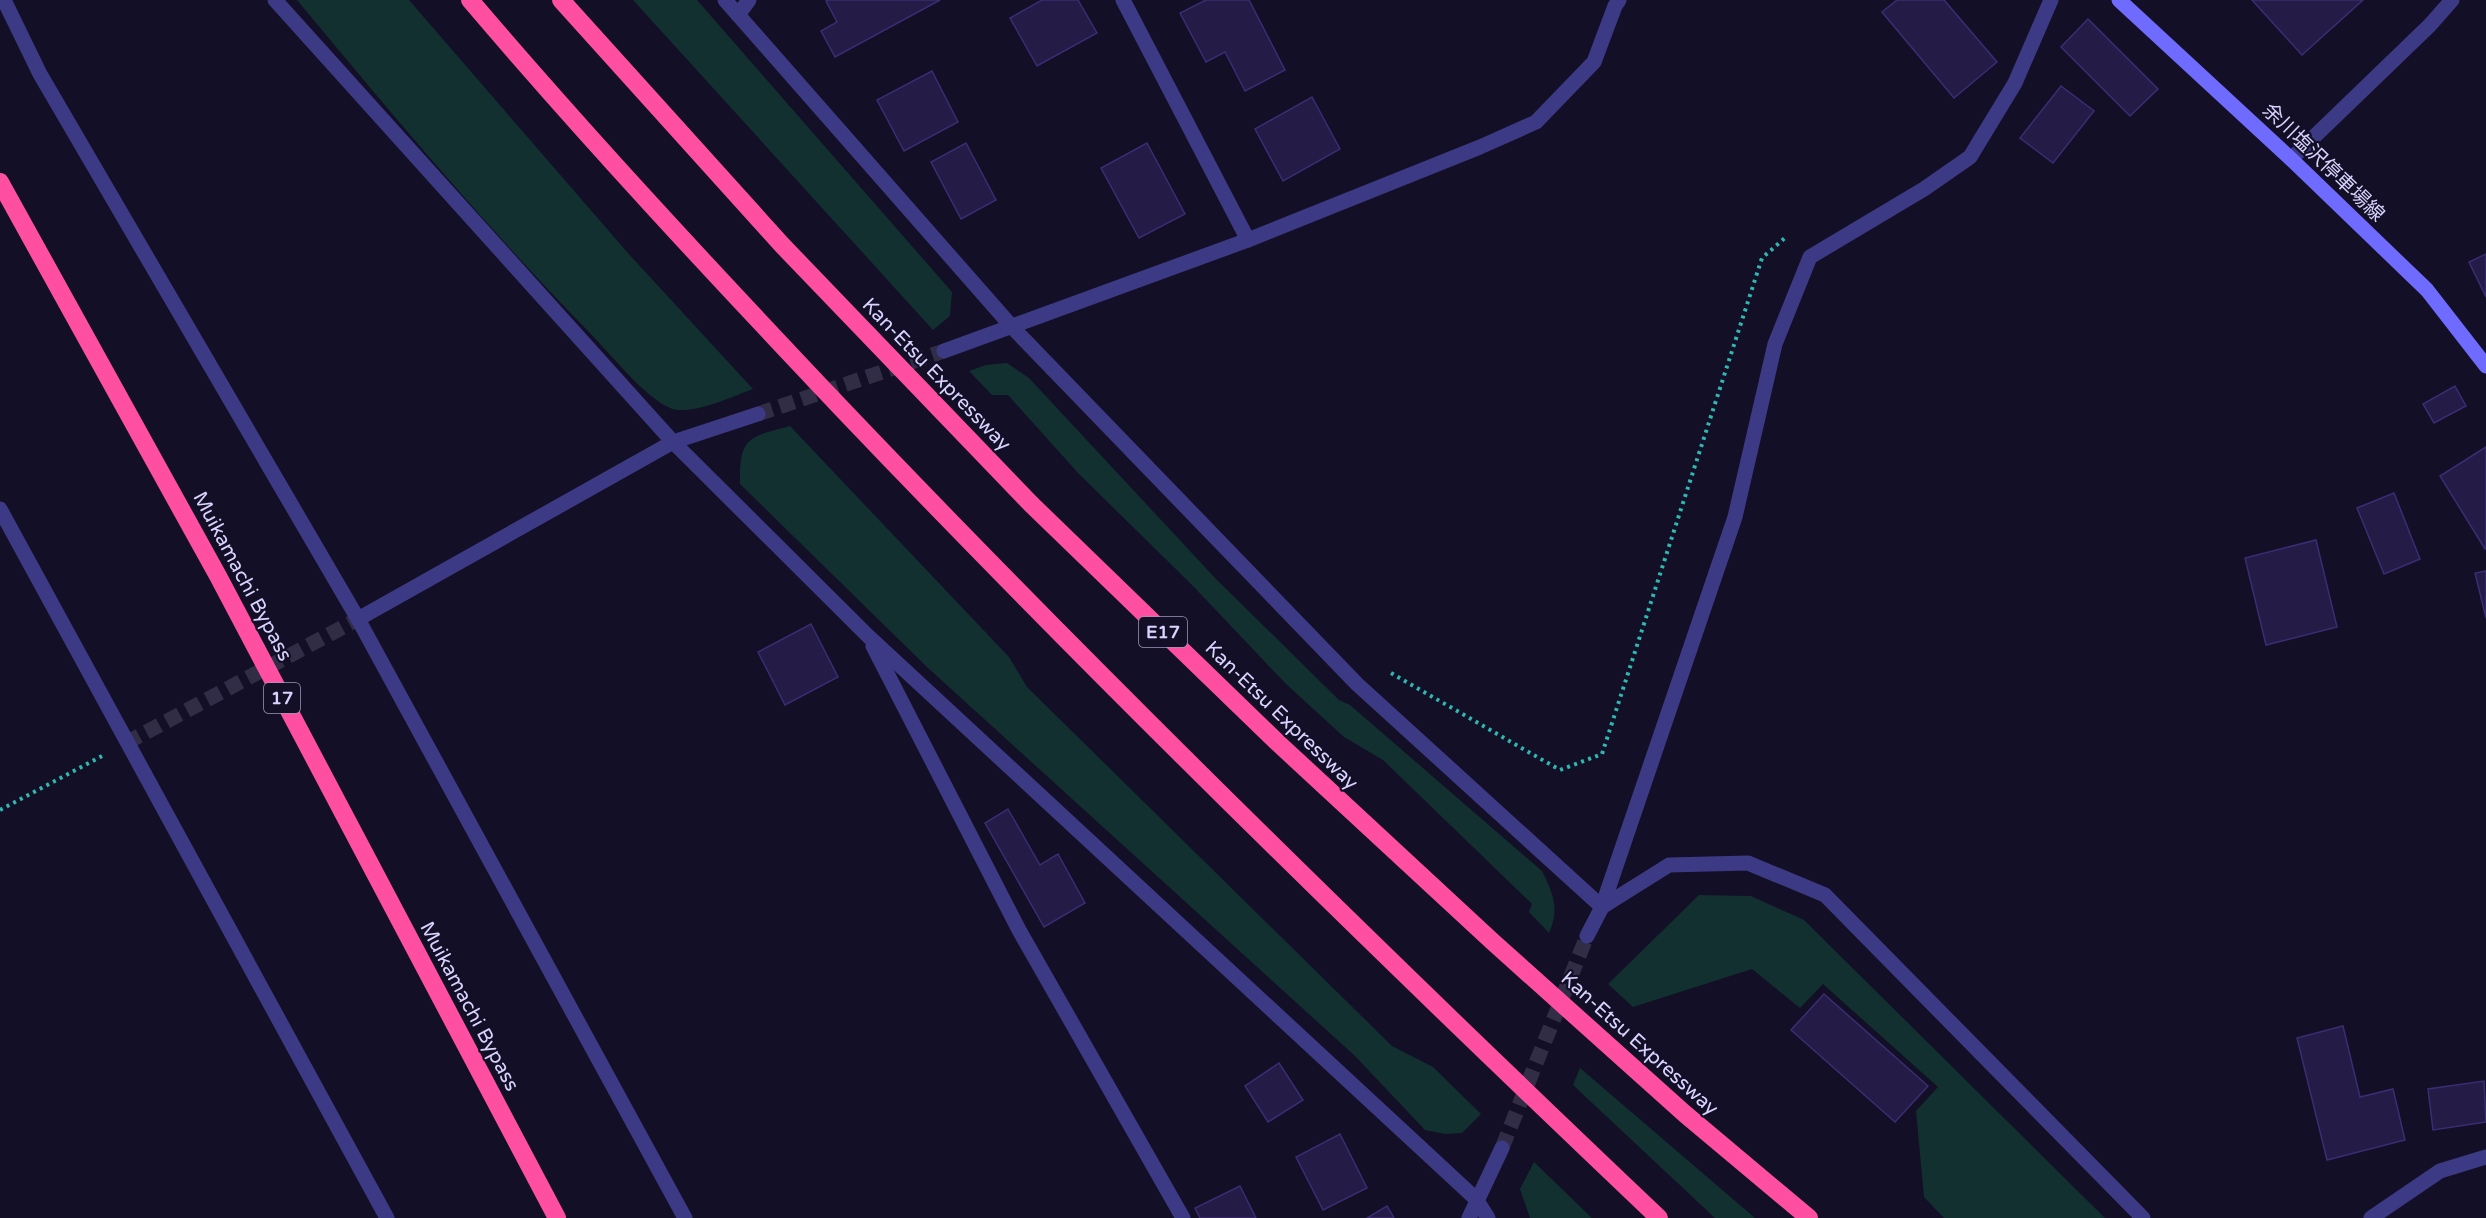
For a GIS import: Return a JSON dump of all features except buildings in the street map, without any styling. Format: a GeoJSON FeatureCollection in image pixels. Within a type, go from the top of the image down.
{"type":"FeatureCollection","features":[{"type":"Feature","properties":{"kind":"highway"},"geometry":{"type":"LineString","coordinates":[[470,0],[732,293],[982,557],[1233,809],[1659,1218]]}},
{"type":"Feature","properties":{"kind":"highway","name":"Kan-Etsu Expressway"},"geometry":{"type":"LineString","coordinates":[[561,0],[782,245],[1039,512],[1278,743],[1493,942],[1685,1114],[1809,1218]]}},
{"type":"Feature","properties":{"kind":"highway","name":"Muikamachi Bypass"},"geometry":{"type":"LineString","coordinates":[[0,182],[218,576],[557,1218]]}},
{"type":"Feature","properties":{"kind":"main road","name":"余川塩沢停車場線"},"geometry":{"type":"LineString","coordinates":[[2119,0],[2291,159],[2427,290],[2486,366]]}},
{"type":"Feature","properties":{"kind":"street"},"geometry":{"type":"LineString","coordinates":[[4,0],[40,74],[358,619],[685,1218]]}},
{"type":"Feature","properties":{"kind":"street"},"geometry":{"type":"LineString","coordinates":[[275,0],[673,442],[868,636],[1476,1199],[1488,1218]]}},
{"type":"Feature","properties":{"kind":"street"},"geometry":{"type":"LineString","coordinates":[[725,0],[1013,328],[1357,684],[1602,907]]}},
{"type":"Feature","properties":{"kind":"street"},"geometry":{"type":"LineString","coordinates":[[738,15],[749,0]]}},
{"type":"Feature","properties":{"kind":"street"},"geometry":{"type":"LineString","coordinates":[[1123,0],[1248,240]]}},
{"type":"Feature","properties":{"kind":"street"},"geometry":{"type":"LineString","coordinates":[[944,351],[1013,328],[1248,240],[1480,147],[1536,122],[1594,62],[1619,0]]}},
{"type":"Feature","properties":{"kind":"street"},"geometry":{"type":"LineString","coordinates":[[1587,936],[1602,907],[1735,517],[1775,345],[1810,257],[1923,189],[1970,157],[2015,83],[2051,0]]}},
{"type":"Feature","properties":{"kind":"street"},"geometry":{"type":"LineString","coordinates":[[2291,159],[2430,25],[2452,0]]}},
{"type":"Feature","properties":{"kind":"street"},"geometry":{"type":"LineString","coordinates":[[358,619],[673,442],[758,414]]}},
{"type":"Feature","properties":{"kind":"street"},"geometry":{"type":"LineString","coordinates":[[0,509],[387,1218]]}},
{"type":"Feature","properties":{"kind":"street"},"geometry":{"type":"LineString","coordinates":[[868,636],[1019,930],[1183,1218]]}},
{"type":"Feature","properties":{"kind":"street"},"geometry":{"type":"LineString","coordinates":[[1602,907],[1669,865],[1748,863],[1825,895],[2143,1218]]}},
{"type":"Feature","properties":{"kind":"street"},"geometry":{"type":"LineString","coordinates":[[1469,1218],[1502,1148]]}},
{"type":"Feature","properties":{"kind":"street"},"geometry":{"type":"LineString","coordinates":[[2371,1218],[2440,1171],[2486,1157]]}},
{"type":"Feature","properties":{"kind":"path"},"geometry":{"type":"LineString","coordinates":[[1357,684],[1392,673],[1560,770],[1602,754],[1762,258],[1790,233],[1810,257]]}},
{"type":"Feature","properties":{"kind":"path"},"geometry":{"type":"LineString","coordinates":[[0,810],[126,743]]}},
{"type":"Feature","properties":{"kind":"green space"},"geometry":{"type":"Polygon","coordinates":[[[297,0],[409,0],[627,252],[753,389],[688,410],[670,408],[649,394],[475,210],[297,0]]]}},
{"type":"Feature","properties":{"kind":"green space"},"geometry":{"type":"Polygon","coordinates":[[[633,0],[697,0],[952,292],[950,316],[933,330],[633,0]]]}},
{"type":"Feature","properties":{"kind":"green space"},"geometry":{"type":"Polygon","coordinates":[[[1007,363],[1029,378],[1216,579],[1339,700],[1350,705],[1542,871],[1555,909],[1549,933],[1529,912],[1532,904],[1383,760],[1344,737],[1286,684],[1193,586],[1079,474],[1008,395],[992,395],[969,371],[986,365],[1007,363]]]}},
{"type":"Feature","properties":{"kind":"green space"},"geometry":{"type":"Polygon","coordinates":[[[790,426],[1009,657],[1027,687],[1392,1046],[1433,1067],[1481,1114],[1462,1133],[1445,1134],[1425,1130],[1355,1056],[928,668],[740,484],[742,457],[749,442],[765,433],[790,426]]]}},
{"type":"Feature","properties":{"kind":"green space"},"geometry":{"type":"Polygon","coordinates":[[[1699,895],[1751,896],[1804,920],[2105,1218],[1944,1218],[1924,1197],[1916,1111],[1938,1087],[1823,984],[1800,1008],[1752,969],[1633,1007],[1608,984],[1699,895]]]}},
{"type":"Feature","properties":{"kind":"green space"},"geometry":{"type":"Polygon","coordinates":[[[1580,1068],[1755,1218],[1715,1218],[1573,1085],[1580,1068]]]}},
{"type":"Feature","properties":{"kind":"green space"},"geometry":{"type":"Polygon","coordinates":[[[1534,1162],[1592,1218],[1530,1218],[1520,1189],[1534,1162]]]}},
{"type":"Feature","properties":{"kind":"tunnel"},"geometry":{"type":"LineString","coordinates":[[758,414],[944,351]]}},
{"type":"Feature","properties":{"kind":"tunnel"},"geometry":{"type":"LineString","coordinates":[[126,743],[358,619]]}},
{"type":"Feature","properties":{"kind":"tunnel"},"geometry":{"type":"LineString","coordinates":[[1502,1148],[1587,936]]}}]}
